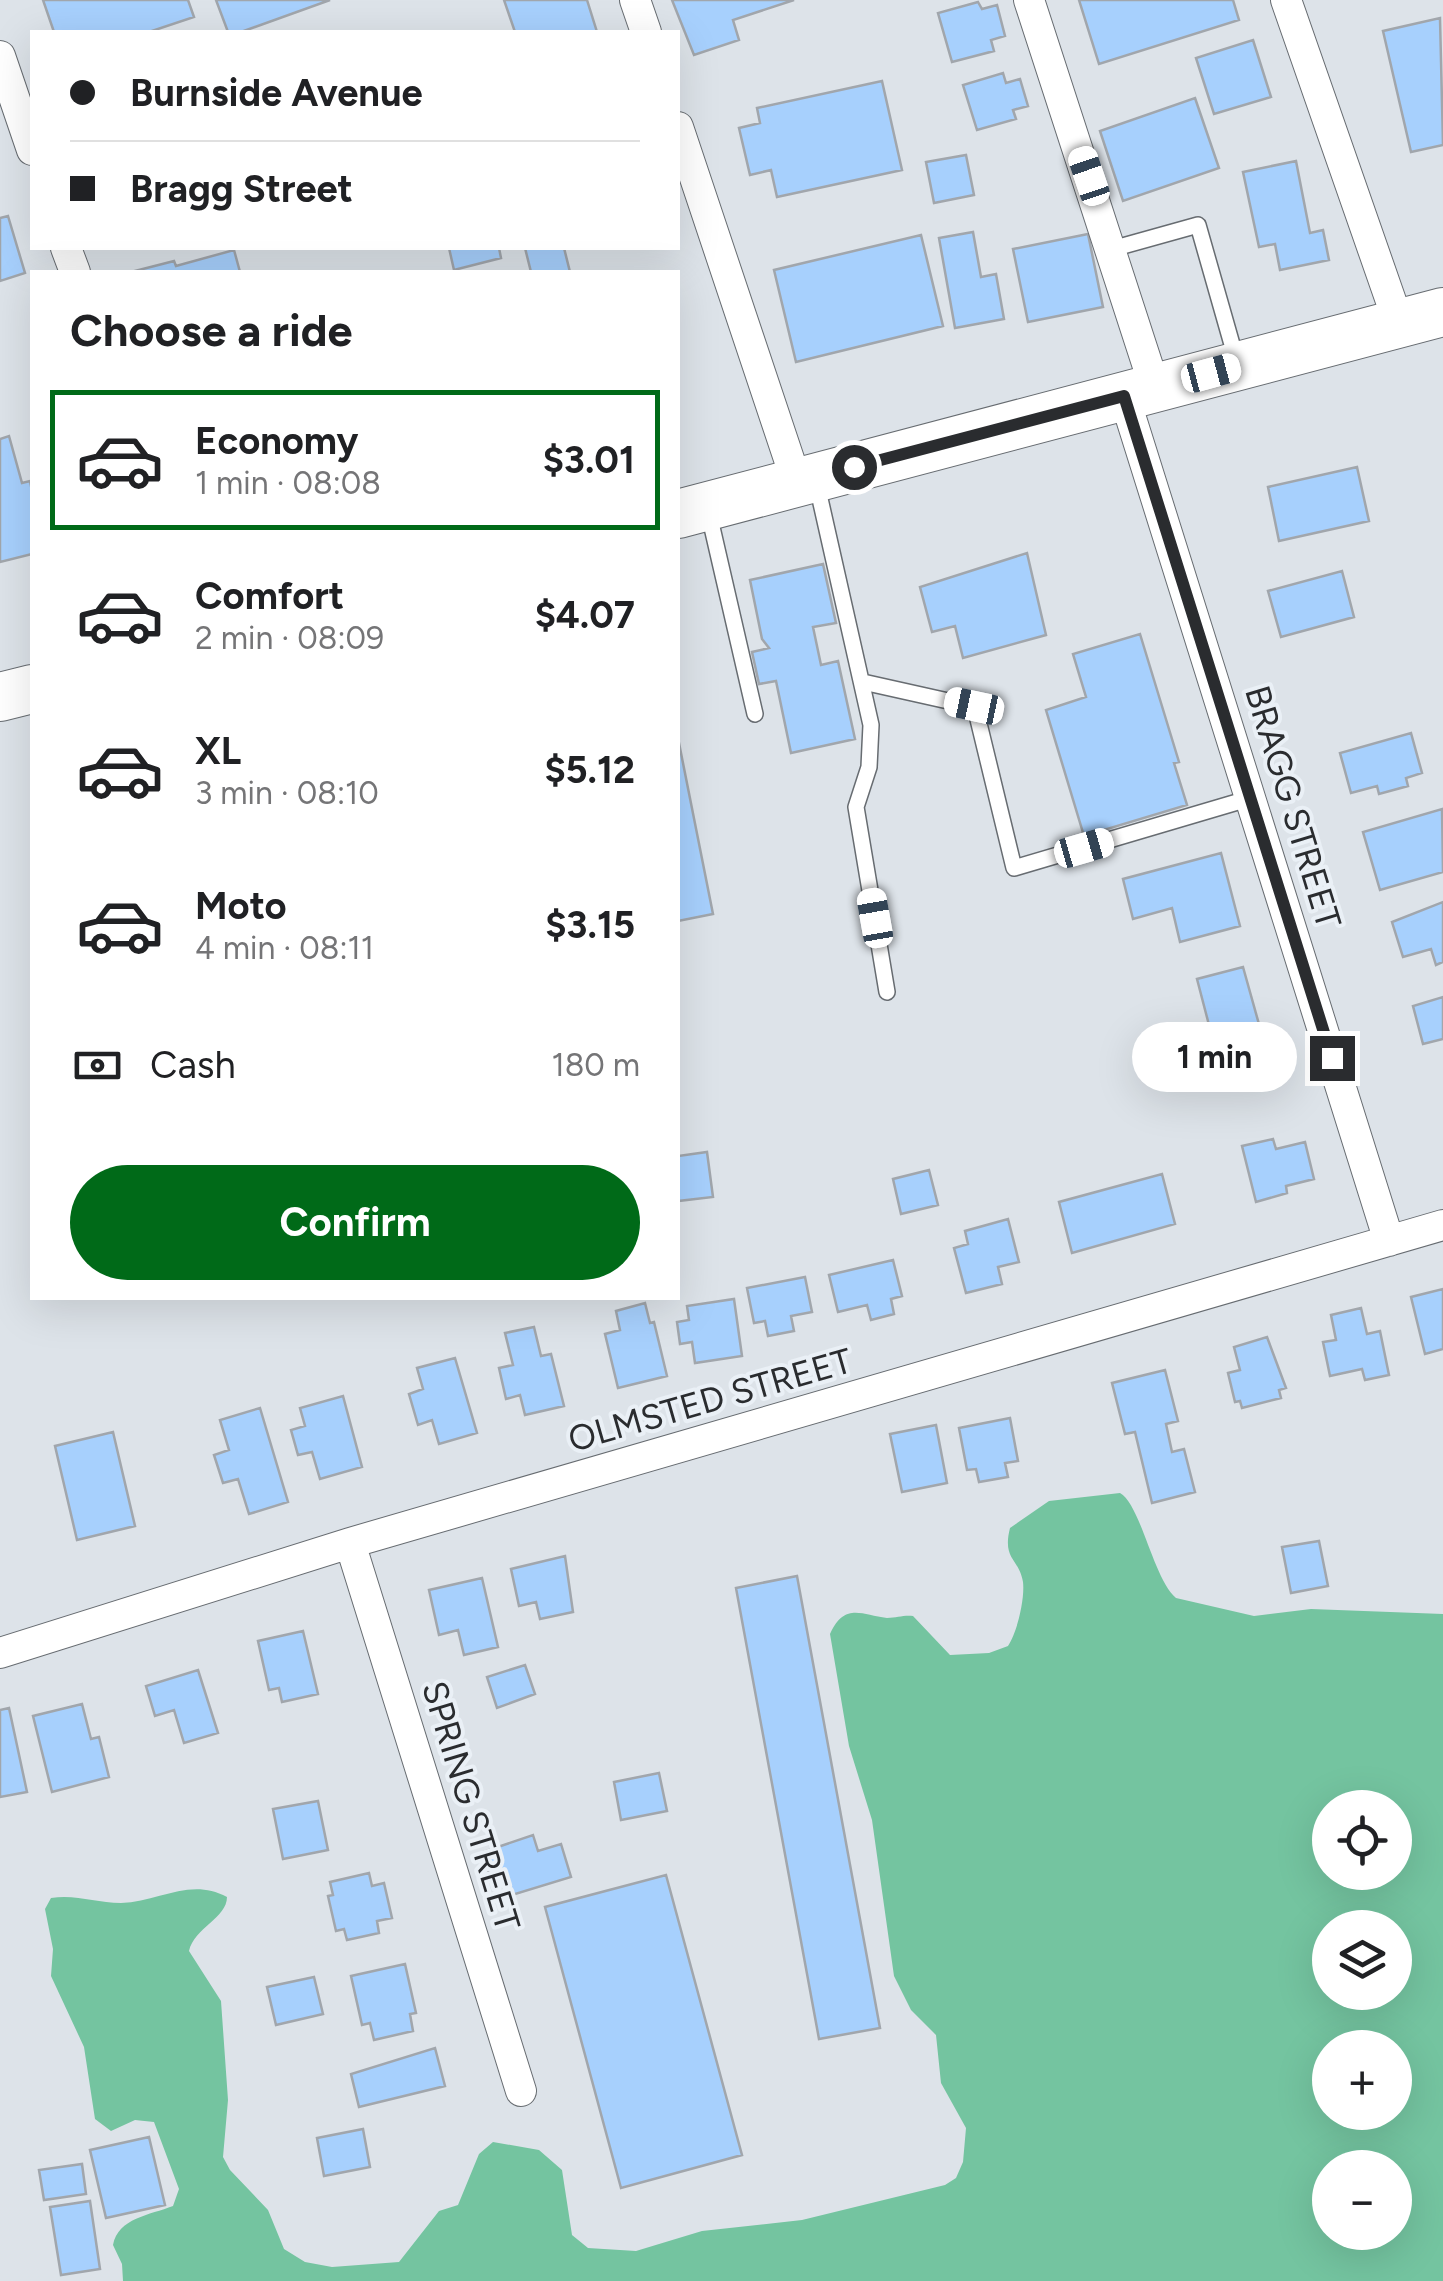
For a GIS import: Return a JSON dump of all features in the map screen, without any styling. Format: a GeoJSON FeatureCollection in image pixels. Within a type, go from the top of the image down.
{"type":"FeatureCollection","features":[{"type":"Feature","properties":{"kind":"main road"},"geometry":{"type":"LineString","coordinates":[[692,510],[1421,318]]}},
{"type":"Feature","properties":{"kind":"main road"},"geometry":{"type":"LineString","coordinates":[[0,698],[30,689]]}},
{"type":"Feature","properties":{"kind":"street"},"geometry":{"type":"LineString","coordinates":[[635,0],[645,30]]}},
{"type":"Feature","properties":{"kind":"street","name":"BRAGG STREET"},"geometry":{"type":"LineString","coordinates":[[1029,0],[1112,249],[1140,392],[1251,798],[1389,1242]]}},
{"type":"Feature","properties":{"kind":"street"},"geometry":{"type":"LineString","coordinates":[[1286,0],[1421,318]]}},
{"type":"Feature","properties":{"kind":"street"},"geometry":{"type":"LineString","coordinates":[[0,56],[30,144]]}},
{"type":"Feature","properties":{"kind":"street"},"geometry":{"type":"LineString","coordinates":[[680,133],[806,480]]}},
{"type":"Feature","properties":{"kind":"street","name":"OLMSTED STREET"},"geometry":{"type":"LineString","coordinates":[[0,1653],[350,1543],[1443,1225]]}},
{"type":"Feature","properties":{"kind":"street","name":"SPRING STREET"},"geometry":{"type":"LineString","coordinates":[[350,1543],[520,2091]]}},
{"type":"Feature","properties":{"kind":"lane"},"geometry":{"type":"LineString","coordinates":[[1112,249],[1198,224],[1238,366]]}},
{"type":"Feature","properties":{"kind":"lane"},"geometry":{"type":"LineString","coordinates":[[806,480],[872,725],[869,767],[856,807],[888,992]]}},
{"type":"Feature","properties":{"kind":"lane"},"geometry":{"type":"LineString","coordinates":[[692,510],[755,714]]}},
{"type":"Feature","properties":{"kind":"lane"},"geometry":{"type":"LineString","coordinates":[[862,682],[974,706],[1014,868],[1251,798]]}},
{"type":"Feature","properties":{"kind":"green space"},"geometry":{"type":"Polygon","coordinates":[[[1120,1493],[1134,1512],[1160,1575],[1176,1598],[1254,1616],[1311,1609],[1443,1614],[1443,2281],[123,2281],[122,2264],[113,2245],[116,2236],[128,2223],[173,2206],[179,2189],[154,2122],[135,2120],[111,2131],[95,2119],[84,2047],[51,1976],[53,1949],[45,1909],[51,1898],[121,1903],[200,1889],[227,1897],[222,1911],[197,1936],[189,1951],[221,2001],[228,2100],[223,2157],[230,2170],[268,2210],[284,2249],[305,2262],[332,2267],[399,2262],[439,2211],[458,2205],[479,2154],[493,2142],[539,2150],[562,2170],[572,2235],[588,2248],[636,2251],[702,2231],[802,2220],[945,2185],[956,2178],[963,2162],[966,2128],[941,2083],[936,2035],[911,2010],[894,1976],[872,1820],[849,1746],[830,1634],[848,1614],[913,1616],[950,1655],[989,1653],[1008,1646],[1022,1606],[1023,1589],[1021,1574],[1008,1547],[1010,1528],[1049,1501],[1120,1493]]]}},
{"type":"Feature","properties":{"kind":"building"},"geometry":{"type":"Polygon","coordinates":[[[43,0],[188,0],[194,17],[155,30],[53,30],[43,0]]]}},
{"type":"Feature","properties":{"kind":"building"},"geometry":{"type":"Polygon","coordinates":[[[216,0],[330,0],[247,30],[227,30],[216,0]]]}},
{"type":"Feature","properties":{"kind":"building"},"geometry":{"type":"Polygon","coordinates":[[[504,0],[587,0],[596,30],[514,30],[504,0]]]}},
{"type":"Feature","properties":{"kind":"building"},"geometry":{"type":"Polygon","coordinates":[[[672,0],[794,0],[733,20],[739,40],[694,55],[672,0]]]}},
{"type":"Feature","properties":{"kind":"building"},"geometry":{"type":"Polygon","coordinates":[[[1079,0],[1233,0],[1239,20],[1099,64],[1079,0]]]}},
{"type":"Feature","properties":{"kind":"building"},"geometry":{"type":"Polygon","coordinates":[[[978,2],[982,9],[997,5],[1005,36],[991,40],[994,51],[952,62],[938,13],[978,2]]]}},
{"type":"Feature","properties":{"kind":"building"},"geometry":{"type":"Polygon","coordinates":[[[1440,18],[1443,145],[1411,152],[1383,31],[1440,18]]]}},
{"type":"Feature","properties":{"kind":"building"},"geometry":{"type":"Polygon","coordinates":[[[1253,40],[1271,97],[1214,114],[1196,58],[1253,40]]]}},
{"type":"Feature","properties":{"kind":"building"},"geometry":{"type":"Polygon","coordinates":[[[1003,73],[1006,83],[1020,79],[1028,106],[1013,110],[1016,119],[977,130],[963,85],[1003,73]]]}},
{"type":"Feature","properties":{"kind":"building"},"geometry":{"type":"Polygon","coordinates":[[[882,81],[902,170],[777,197],[771,170],[750,175],[739,128],[760,123],[757,108],[882,81]]]}},
{"type":"Feature","properties":{"kind":"building"},"geometry":{"type":"Polygon","coordinates":[[[1195,98],[1219,168],[1123,201],[1100,131],[1195,98]]]}},
{"type":"Feature","properties":{"kind":"building"},"geometry":{"type":"Polygon","coordinates":[[[966,155],[974,195],[934,203],[926,162],[966,155]]]}},
{"type":"Feature","properties":{"kind":"building"},"geometry":{"type":"Polygon","coordinates":[[[1296,161],[1310,233],[1323,230],[1329,260],[1280,270],[1275,244],[1259,247],[1243,172],[1296,161]]]}},
{"type":"Feature","properties":{"kind":"building"},"geometry":{"type":"Polygon","coordinates":[[[8,216],[25,273],[0,281],[0,218],[8,216]]]}},
{"type":"Feature","properties":{"kind":"building"},"geometry":{"type":"Polygon","coordinates":[[[973,232],[981,277],[996,274],[1004,319],[955,328],[939,238],[973,232]]]}},
{"type":"Feature","properties":{"kind":"building"},"geometry":{"type":"Polygon","coordinates":[[[1088,234],[1103,307],[1028,322],[1013,249],[1088,234]]]}},
{"type":"Feature","properties":{"kind":"building"},"geometry":{"type":"Polygon","coordinates":[[[921,235],[943,326],[796,362],[774,270],[921,235]]]}},
{"type":"Feature","properties":{"kind":"building"},"geometry":{"type":"Polygon","coordinates":[[[234,250],[239,270],[139,270],[174,261],[176,266],[234,250]]]}},
{"type":"Feature","properties":{"kind":"building"},"geometry":{"type":"Polygon","coordinates":[[[449,250],[499,250],[501,258],[454,270],[449,250]]]}},
{"type":"Feature","properties":{"kind":"building"},"geometry":{"type":"Polygon","coordinates":[[[526,250],[564,250],[570,270],[530,270],[526,250]]]}},
{"type":"Feature","properties":{"kind":"building"},"geometry":{"type":"Polygon","coordinates":[[[9,436],[22,483],[30,481],[30,554],[0,562],[0,439],[9,436]]]}},
{"type":"Feature","properties":{"kind":"building"},"geometry":{"type":"Polygon","coordinates":[[[1357,467],[1369,521],[1279,541],[1268,487],[1357,467]]]}},
{"type":"Feature","properties":{"kind":"building"},"geometry":{"type":"Polygon","coordinates":[[[1027,553],[1046,635],[963,658],[955,626],[932,632],[920,587],[1027,553]]]}},
{"type":"Feature","properties":{"kind":"building"},"geometry":{"type":"Polygon","coordinates":[[[823,564],[836,623],[813,627],[821,665],[838,661],[855,739],[791,753],[776,681],[759,684],[752,652],[769,648],[762,639],[750,580],[823,564]]]}},
{"type":"Feature","properties":{"kind":"building"},"geometry":{"type":"Polygon","coordinates":[[[1342,571],[1354,617],[1281,637],[1268,591],[1342,571]]]}},
{"type":"Feature","properties":{"kind":"building"},"geometry":{"type":"Polygon","coordinates":[[[1140,634],[1179,762],[1174,763],[1187,805],[1084,836],[1046,710],[1086,697],[1073,654],[1140,634]]]}},
{"type":"Feature","properties":{"kind":"building"},"geometry":{"type":"Polygon","coordinates":[[[1411,733],[1422,773],[1406,778],[1408,786],[1379,794],[1377,786],[1351,793],[1340,753],[1411,733]]]}},
{"type":"Feature","properties":{"kind":"building"},"geometry":{"type":"Polygon","coordinates":[[[680,748],[713,914],[680,921],[680,748]]]}},
{"type":"Feature","properties":{"kind":"building"},"geometry":{"type":"Polygon","coordinates":[[[1442,809],[1443,872],[1380,890],[1363,832],[1442,809]]]}},
{"type":"Feature","properties":{"kind":"building"},"geometry":{"type":"Polygon","coordinates":[[[1221,853],[1240,926],[1180,942],[1172,908],[1133,919],[1123,879],[1221,853]]]}},
{"type":"Feature","properties":{"kind":"building"},"geometry":{"type":"Polygon","coordinates":[[[1443,902],[1443,962],[1436,965],[1431,949],[1403,957],[1392,922],[1443,902]]]}},
{"type":"Feature","properties":{"kind":"building"},"geometry":{"type":"Polygon","coordinates":[[[1243,967],[1262,1035],[1215,1048],[1197,979],[1243,967]]]}},
{"type":"Feature","properties":{"kind":"building"},"geometry":{"type":"Polygon","coordinates":[[[1443,997],[1443,1039],[1423,1044],[1413,1006],[1443,997]]]}},
{"type":"Feature","properties":{"kind":"building"},"geometry":{"type":"Polygon","coordinates":[[[1273,1139],[1276,1149],[1305,1142],[1314,1179],[1286,1186],[1287,1193],[1256,1202],[1242,1146],[1273,1139]]]}},
{"type":"Feature","properties":{"kind":"building"},"geometry":{"type":"Polygon","coordinates":[[[707,1152],[713,1197],[680,1201],[680,1156],[707,1152]]]}},
{"type":"Feature","properties":{"kind":"building"},"geometry":{"type":"Polygon","coordinates":[[[929,1170],[938,1205],[901,1214],[893,1179],[929,1170]]]}},
{"type":"Feature","properties":{"kind":"building"},"geometry":{"type":"Polygon","coordinates":[[[1162,1174],[1175,1224],[1072,1253],[1059,1202],[1162,1174]]]}},
{"type":"Feature","properties":{"kind":"building"},"geometry":{"type":"Polygon","coordinates":[[[1008,1219],[1019,1262],[998,1267],[1002,1284],[966,1293],[954,1248],[968,1244],[965,1231],[1008,1219]]]}},
{"type":"Feature","properties":{"kind":"building"},"geometry":{"type":"Polygon","coordinates":[[[893,1260],[902,1296],[891,1299],[894,1314],[871,1320],[867,1305],[838,1312],[829,1275],[893,1260]]]}},
{"type":"Feature","properties":{"kind":"building"},"geometry":{"type":"Polygon","coordinates":[[[805,1277],[812,1312],[791,1316],[794,1331],[768,1336],[765,1321],[754,1323],[747,1288],[805,1277]]]}},
{"type":"Feature","properties":{"kind":"building"},"geometry":{"type":"Polygon","coordinates":[[[1443,1289],[1443,1349],[1425,1354],[1411,1297],[1443,1289]]]}},
{"type":"Feature","properties":{"kind":"building"},"geometry":{"type":"Polygon","coordinates":[[[734,1299],[742,1356],[695,1363],[692,1342],[680,1344],[677,1322],[689,1320],[687,1306],[734,1299]]]}},
{"type":"Feature","properties":{"kind":"building"},"geometry":{"type":"Polygon","coordinates":[[[645,1303],[650,1323],[654,1322],[667,1376],[618,1388],[605,1334],[620,1330],[616,1311],[645,1303]]]}},
{"type":"Feature","properties":{"kind":"building"},"geometry":{"type":"Polygon","coordinates":[[[1361,1308],[1367,1334],[1380,1331],[1389,1375],[1365,1380],[1362,1369],[1330,1376],[1323,1342],[1336,1340],[1331,1315],[1361,1308]]]}},
{"type":"Feature","properties":{"kind":"building"},"geometry":{"type":"Polygon","coordinates":[[[534,1327],[541,1356],[551,1354],[564,1406],[525,1415],[520,1395],[506,1399],[499,1368],[513,1365],[505,1333],[534,1327]]]}},
{"type":"Feature","properties":{"kind":"building"},"geometry":{"type":"Polygon","coordinates":[[[1267,1337],[1286,1388],[1279,1390],[1281,1398],[1242,1408],[1240,1401],[1235,1402],[1228,1373],[1240,1370],[1234,1347],[1267,1337]]]}},
{"type":"Feature","properties":{"kind":"building"},"geometry":{"type":"Polygon","coordinates":[[[455,1358],[477,1433],[439,1444],[432,1420],[418,1425],[409,1394],[423,1389],[417,1368],[455,1358]]]}},
{"type":"Feature","properties":{"kind":"building"},"geometry":{"type":"Polygon","coordinates":[[[1165,1370],[1178,1421],[1166,1424],[1172,1452],[1184,1449],[1195,1492],[1152,1503],[1135,1432],[1125,1434],[1112,1383],[1165,1370]]]}},
{"type":"Feature","properties":{"kind":"building"},"geometry":{"type":"Polygon","coordinates":[[[343,1396],[362,1467],[320,1479],[312,1452],[298,1455],[291,1430],[305,1426],[300,1408],[343,1396]]]}},
{"type":"Feature","properties":{"kind":"building"},"geometry":{"type":"Polygon","coordinates":[[[260,1408],[288,1502],[249,1514],[238,1479],[223,1483],[214,1455],[229,1450],[220,1420],[260,1408]]]}},
{"type":"Feature","properties":{"kind":"building"},"geometry":{"type":"Polygon","coordinates":[[[1010,1418],[1018,1461],[1005,1463],[1008,1477],[979,1482],[976,1469],[967,1470],[959,1428],[1010,1418]]]}},
{"type":"Feature","properties":{"kind":"building"},"geometry":{"type":"Polygon","coordinates":[[[936,1425],[947,1483],[902,1492],[890,1434],[936,1425]]]}},
{"type":"Feature","properties":{"kind":"building"},"geometry":{"type":"Polygon","coordinates":[[[113,1432],[135,1526],[77,1540],[55,1446],[113,1432]]]}},
{"type":"Feature","properties":{"kind":"building"},"geometry":{"type":"Polygon","coordinates":[[[1319,1541],[1328,1586],[1291,1593],[1282,1547],[1319,1541]]]}},
{"type":"Feature","properties":{"kind":"building"},"geometry":{"type":"Polygon","coordinates":[[[565,1556],[573,1612],[540,1619],[536,1602],[519,1606],[511,1569],[565,1556]]]}},
{"type":"Feature","properties":{"kind":"building"},"geometry":{"type":"Polygon","coordinates":[[[797,1576],[880,2028],[819,2039],[736,1588],[797,1576]]]}},
{"type":"Feature","properties":{"kind":"building"},"geometry":{"type":"Polygon","coordinates":[[[482,1578],[498,1647],[464,1655],[458,1630],[439,1635],[429,1590],[482,1578]]]}},
{"type":"Feature","properties":{"kind":"building"},"geometry":{"type":"Polygon","coordinates":[[[303,1631],[318,1694],[282,1702],[279,1688],[269,1690],[258,1641],[303,1631]]]}},
{"type":"Feature","properties":{"kind":"building"},"geometry":{"type":"Polygon","coordinates":[[[525,1665],[535,1694],[497,1708],[487,1677],[525,1665]]]}},
{"type":"Feature","properties":{"kind":"building"},"geometry":{"type":"Polygon","coordinates":[[[198,1670],[218,1733],[184,1743],[174,1710],[155,1716],[146,1686],[198,1670]]]}},
{"type":"Feature","properties":{"kind":"building"},"geometry":{"type":"Polygon","coordinates":[[[82,1704],[91,1739],[99,1737],[109,1777],[52,1792],[33,1716],[82,1704]]]}},
{"type":"Feature","properties":{"kind":"building"},"geometry":{"type":"Polygon","coordinates":[[[9,1708],[27,1792],[0,1797],[0,1710],[9,1708]]]}},
{"type":"Feature","properties":{"kind":"building"},"geometry":{"type":"Polygon","coordinates":[[[659,1773],[667,1811],[621,1820],[614,1782],[659,1773]]]}},
{"type":"Feature","properties":{"kind":"building"},"geometry":{"type":"Polygon","coordinates":[[[318,1801],[328,1850],[283,1859],[273,1809],[318,1801]]]}},
{"type":"Feature","properties":{"kind":"building"},"geometry":{"type":"Polygon","coordinates":[[[533,1835],[538,1851],[561,1844],[571,1877],[512,1895],[508,1881],[493,1885],[483,1852],[533,1835]]]}},
{"type":"Feature","properties":{"kind":"building"},"geometry":{"type":"Polygon","coordinates":[[[369,1873],[372,1886],[384,1883],[392,1918],[377,1921],[379,1933],[347,1940],[344,1929],[336,1931],[328,1896],[333,1895],[330,1882],[369,1873]]]}},
{"type":"Feature","properties":{"kind":"building"},"geometry":{"type":"Polygon","coordinates":[[[666,1875],[742,2155],[621,2188],[545,1907],[666,1875]]]}},
{"type":"Feature","properties":{"kind":"building"},"geometry":{"type":"Polygon","coordinates":[[[405,1964],[416,2013],[410,2014],[413,2031],[374,2040],[370,2023],[362,2025],[351,1976],[405,1964]]]}},
{"type":"Feature","properties":{"kind":"building"},"geometry":{"type":"Polygon","coordinates":[[[314,1977],[323,2014],[276,2025],[267,1987],[314,1977]]]}},
{"type":"Feature","properties":{"kind":"building"},"geometry":{"type":"Polygon","coordinates":[[[435,2048],[445,2086],[359,2107],[351,2074],[435,2048]]]}},
{"type":"Feature","properties":{"kind":"building"},"geometry":{"type":"Polygon","coordinates":[[[363,2129],[370,2167],[324,2176],[317,2138],[363,2129]]]}},
{"type":"Feature","properties":{"kind":"building"},"geometry":{"type":"Polygon","coordinates":[[[149,2137],[165,2205],[106,2218],[90,2150],[149,2137]]]}},
{"type":"Feature","properties":{"kind":"building"},"geometry":{"type":"Polygon","coordinates":[[[82,2164],[86,2194],[44,2200],[39,2170],[82,2164]]]}},
{"type":"Feature","properties":{"kind":"building"},"geometry":{"type":"Polygon","coordinates":[[[90,2201],[100,2269],[61,2275],[50,2207],[90,2201]]]}},
{"type":"Feature","properties":{"kind":"route"},"geometry":{"type":"LineString","coordinates":[[854,467],[1124,396],[1332,1058]]}}]}
